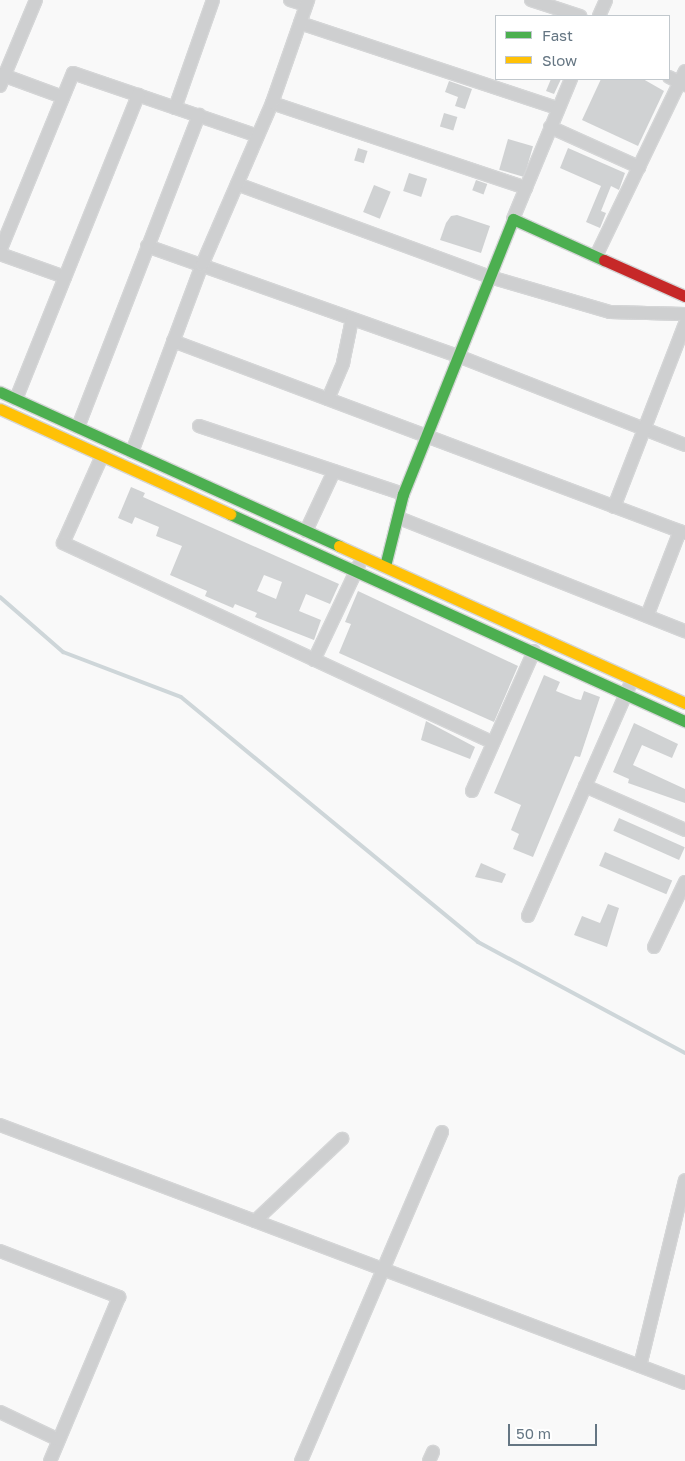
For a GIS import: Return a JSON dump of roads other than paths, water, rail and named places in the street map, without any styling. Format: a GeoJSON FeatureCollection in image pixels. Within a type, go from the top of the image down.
{"type":"FeatureCollection","features":[{"type":"Feature","properties":{"kind":"street"},"geometry":{"type":"LineString","coordinates":[[36,0],[2,79],[64,97]]}},
{"type":"Feature","properties":{"kind":"street"},"geometry":{"type":"LineString","coordinates":[[175,108],[213,0]]}},
{"type":"Feature","properties":{"kind":"street"},"geometry":{"type":"LineString","coordinates":[[132,452],[202,266],[272,103],[307,3],[290,0]]}},
{"type":"Feature","properties":{"kind":"street"},"geometry":{"type":"LineString","coordinates":[[531,0],[577,15]]}},
{"type":"Feature","properties":{"kind":"street"},"geometry":{"type":"LineString","coordinates":[[599,15],[606,0]]}},
{"type":"Feature","properties":{"kind":"street"},"geometry":{"type":"LineString","coordinates":[[300,23],[557,108]]}},
{"type":"Feature","properties":{"kind":"street"},"geometry":{"type":"LineString","coordinates":[[65,277],[0,253],[73,73],[258,136]]}},
{"type":"Feature","properties":{"kind":"street"},"geometry":{"type":"LineString","coordinates":[[596,256],[680,79]]}},
{"type":"Feature","properties":{"kind":"street"},"geometry":{"type":"LineString","coordinates":[[385,566],[399,518],[403,494],[557,108],[571,80]]}},
{"type":"Feature","properties":{"kind":"street"},"geometry":{"type":"LineString","coordinates":[[16,399],[138,95]]}},
{"type":"Feature","properties":{"kind":"street"},"geometry":{"type":"LineString","coordinates":[[272,103],[526,188]]}},
{"type":"Feature","properties":{"kind":"street"},"geometry":{"type":"LineString","coordinates":[[78,427],[199,115]]}},
{"type":"Feature","properties":{"kind":"street"},"geometry":{"type":"LineString","coordinates":[[550,127],[639,166]]}},
{"type":"Feature","properties":{"kind":"street"},"geometry":{"type":"LineString","coordinates":[[237,184],[490,278],[610,312],[685,314]]}},
{"type":"Feature","properties":{"kind":"street"},"geometry":{"type":"LineString","coordinates":[[513,219],[685,296]]}},
{"type":"Feature","properties":{"kind":"street"},"geometry":{"type":"LineString","coordinates":[[147,246],[458,356],[685,445]]}},
{"type":"Feature","properties":{"kind":"street"},"geometry":{"type":"LineString","coordinates":[[328,399],[343,363],[352,319]]}},
{"type":"Feature","properties":{"kind":"street"},"geometry":{"type":"LineString","coordinates":[[614,507],[685,324]]}},
{"type":"Feature","properties":{"kind":"street"},"geometry":{"type":"LineString","coordinates":[[173,341],[682,532],[647,616]]}},
{"type":"Feature","properties":{"kind":"street"},"geometry":{"type":"LineString","coordinates":[[0,392],[685,703]]}},
{"type":"Feature","properties":{"kind":"street"},"geometry":{"type":"LineString","coordinates":[[0,409],[685,721]]}},
{"type":"Feature","properties":{"kind":"street"},"geometry":{"type":"LineString","coordinates":[[199,426],[403,494]]}},
{"type":"Feature","properties":{"kind":"street"},"geometry":{"type":"LineString","coordinates":[[102,456],[62,543],[493,743]]}},
{"type":"Feature","properties":{"kind":"street"},"geometry":{"type":"LineString","coordinates":[[306,531],[334,470]]}},
{"type":"Feature","properties":{"kind":"street"},"geometry":{"type":"LineString","coordinates":[[399,518],[685,631]]}},
{"type":"Feature","properties":{"kind":"street"},"geometry":{"type":"LineString","coordinates":[[314,660],[362,557]]}},
{"type":"Feature","properties":{"kind":"street"},"geometry":{"type":"LineString","coordinates":[[472,791],[534,651]]}},
{"type":"Feature","properties":{"kind":"street"},"geometry":{"type":"LineString","coordinates":[[528,916],[632,679]]}},
{"type":"Feature","properties":{"kind":"street"},"geometry":{"type":"LineString","coordinates":[[584,786],[685,830]]}},
{"type":"Feature","properties":{"kind":"street"},"geometry":{"type":"LineString","coordinates":[[654,947],[685,882]]}},
{"type":"Feature","properties":{"kind":"street"},"geometry":{"type":"LineString","coordinates":[[0,1125],[685,1383]]}},
{"type":"Feature","properties":{"kind":"street"},"geometry":{"type":"LineString","coordinates":[[301,1461],[442,1132]]}},
{"type":"Feature","properties":{"kind":"street"},"geometry":{"type":"LineString","coordinates":[[255,1221],[342,1139]]}},
{"type":"Feature","properties":{"kind":"street"},"geometry":{"type":"LineString","coordinates":[[640,1366],[685,1180]]}},
{"type":"Feature","properties":{"kind":"street"},"geometry":{"type":"LineString","coordinates":[[0,1251],[119,1297],[50,1461]]}},
{"type":"Feature","properties":{"kind":"street"},"geometry":{"type":"LineString","coordinates":[[0,1412],[59,1440]]}},
{"type":"Feature","properties":{"kind":"waterway"},"geometry":{"type":"LineString","coordinates":[[0,597],[63,652],[181,697],[478,942],[685,1053]]}}]}
